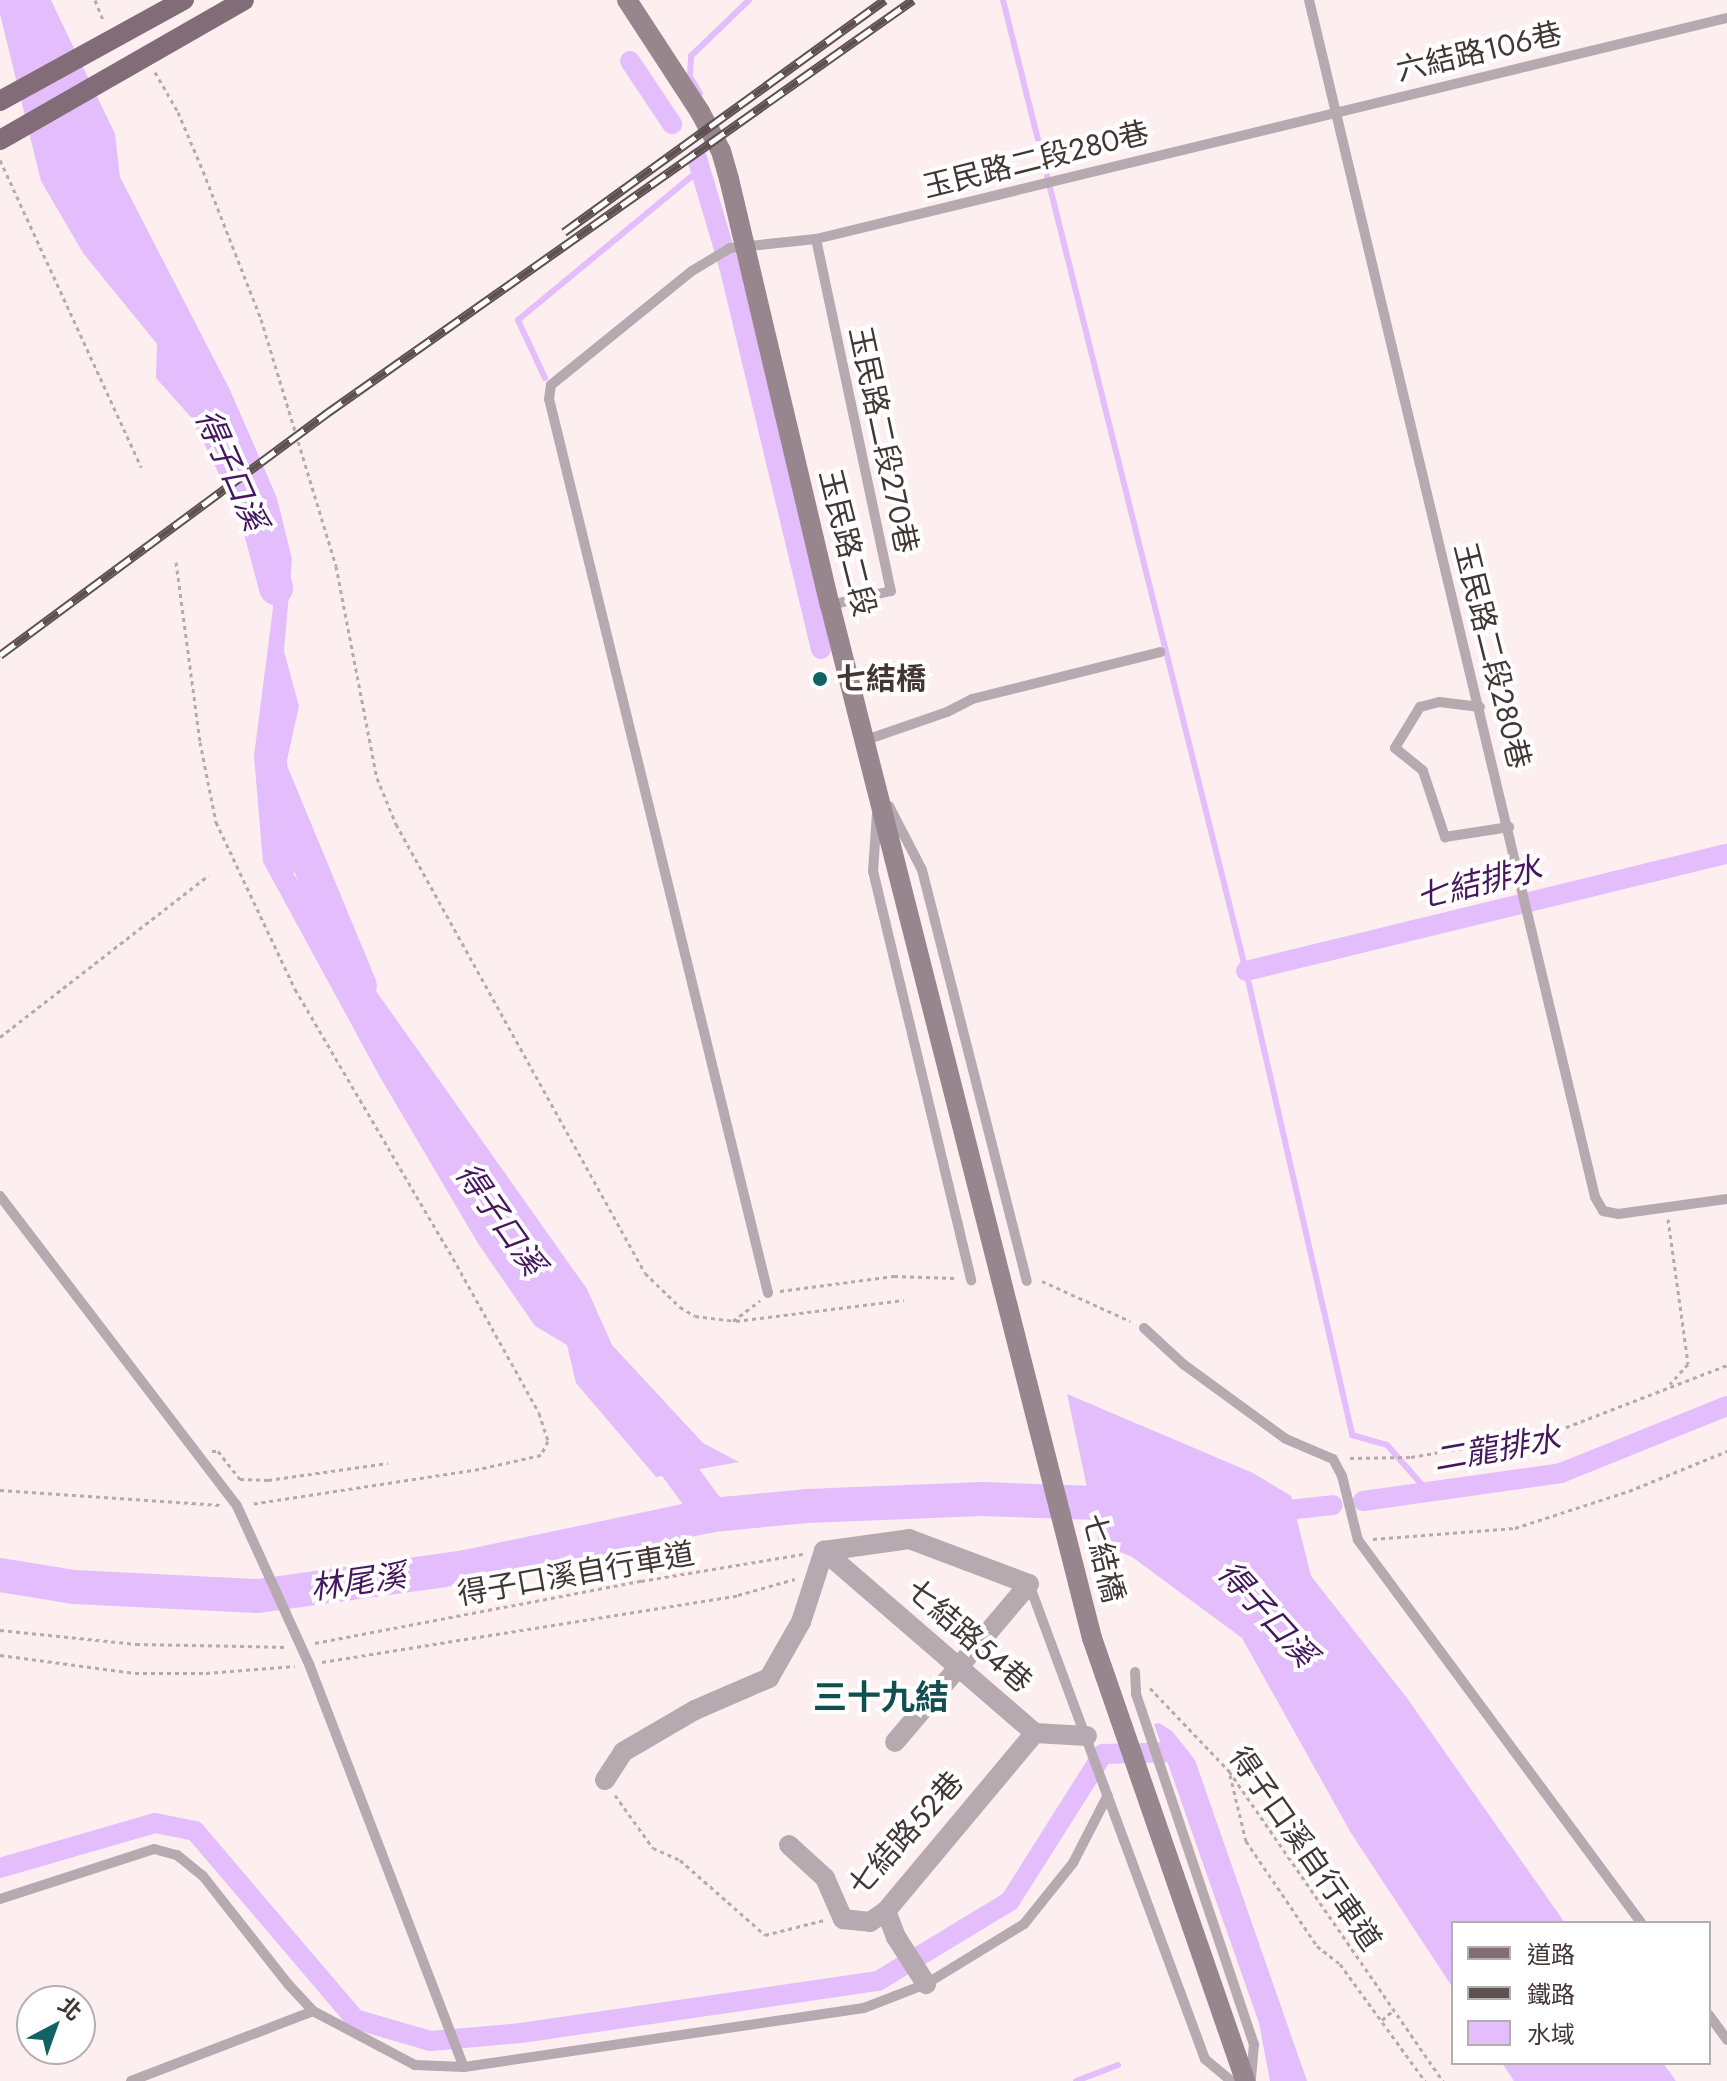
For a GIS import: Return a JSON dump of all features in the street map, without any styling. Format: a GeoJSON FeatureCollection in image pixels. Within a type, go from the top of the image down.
{"type":"FeatureCollection","features":[{"type":"Feature","properties":{"kind":"main road"},"geometry":{"type":"LineString","coordinates":[[0,101],[184,0]]}},
{"type":"Feature","properties":{"kind":"main road"},"geometry":{"type":"LineString","coordinates":[[4,138],[147,59],[244,0]]}},
{"type":"Feature","properties":{"kind":"street","name":"玉民路二段"},"geometry":{"type":"LineString","coordinates":[[627,0],[682,83],[721,151],[830,605],[963,1120]]}},
{"type":"Feature","properties":{"kind":"street","name":"七結橋"},"geometry":{"type":"LineString","coordinates":[[963,1120],[1092,1638],[1245,2081]]}},
{"type":"Feature","properties":{"kind":"street"},"geometry":{"type":"LineString","coordinates":[[605,1780],[623,1752],[695,1710],[769,1678],[801,1622],[824,1551],[909,1539],[1029,1584],[895,1742]]}},
{"type":"Feature","properties":{"kind":"street","name":"七結路54巷"},"geometry":{"type":"LineString","coordinates":[[824,1551],[1035,1733],[1087,1736]]}},
{"type":"Feature","properties":{"kind":"street","name":"七結路52巷"},"geometry":{"type":"LineString","coordinates":[[789,1845],[825,1878],[843,1919],[870,1922],[886,1911],[1035,1733]]}},
{"type":"Feature","properties":{"kind":"street"},"geometry":{"type":"LineString","coordinates":[[886,1911],[896,1937],[926,1984]]}},
{"type":"Feature","properties":{"kind":"lane","name":"玉民路二段280巷"},"geometry":{"type":"LineString","coordinates":[[1309,0],[1529,909],[1595,1197],[1603,1211],[1618,1214],[1666,1207]]}},
{"type":"Feature","properties":{"kind":"lane","name":"六結路106巷"},"geometry":{"type":"LineString","coordinates":[[1336,111],[1727,18]]}},
{"type":"Feature","properties":{"kind":"lane","name":"玉民路二段280巷"},"geometry":{"type":"LineString","coordinates":[[768,1293],[549,399],[551,385],[692,271],[730,248],[816,239],[1336,111]]}},
{"type":"Feature","properties":{"kind":"lane","name":"玉民路二段270巷"},"geometry":{"type":"LineString","coordinates":[[816,239],[891,591],[830,605]]}},
{"type":"Feature","properties":{"kind":"lane"},"geometry":{"type":"LineString","coordinates":[[866,740],[947,712],[972,699],[1160,652]]}},
{"type":"Feature","properties":{"kind":"lane"},"geometry":{"type":"LineString","coordinates":[[1480,707],[1439,702],[1420,707],[1395,748],[1423,771],[1445,837],[1509,827]]}},
{"type":"Feature","properties":{"kind":"lane"},"geometry":{"type":"LineString","coordinates":[[878,787],[873,871],[971,1280]]}},
{"type":"Feature","properties":{"kind":"lane"},"geometry":{"type":"LineString","coordinates":[[878,787],[922,870],[1027,1281]]}},
{"type":"Feature","properties":{"kind":"lane"},"geometry":{"type":"LineString","coordinates":[[0,1196],[237,1506],[309,1664],[464,2067]]}},
{"type":"Feature","properties":{"kind":"lane"},"geometry":{"type":"LineString","coordinates":[[1666,1207],[1727,1199]]}},
{"type":"Feature","properties":{"kind":"lane"},"geometry":{"type":"LineString","coordinates":[[1144,1328],[1183,1364],[1286,1439],[1333,1459],[1342,1476],[1358,1540],[1640,1921]]}},
{"type":"Feature","properties":{"kind":"lane"},"geometry":{"type":"LineString","coordinates":[[1029,1584],[1205,2059],[1231,2081]]}},
{"type":"Feature","properties":{"kind":"lane"},"geometry":{"type":"LineString","coordinates":[[1135,1672],[1136,1694],[1254,2044],[1251,2081]]}},
{"type":"Feature","properties":{"kind":"lane"},"geometry":{"type":"LineString","coordinates":[[0,1899],[154,1849],[177,1855],[203,1876],[313,2011],[415,2065],[464,2067],[864,2008],[926,1984],[1024,1924],[1073,1863],[1108,1795]]}},
{"type":"Feature","properties":{"kind":"lane"},"geometry":{"type":"LineString","coordinates":[[131,2081],[313,2011]]}},
{"type":"Feature","properties":{"kind":"lane"},"geometry":{"type":"LineString","coordinates":[[1711,2018],[1726,2037]]}},
{"type":"Feature","properties":{"kind":"path"},"geometry":{"type":"LineString","coordinates":[[147,59],[183,124],[261,319],[336,566],[377,778],[396,824],[645,1273],[680,1307],[695,1316],[733,1321],[904,1300]]}},
{"type":"Feature","properties":{"kind":"path"},"geometry":{"type":"LineString","coordinates":[[0,160],[141,467]]}},
{"type":"Feature","properties":{"kind":"path"},"geometry":{"type":"LineString","coordinates":[[0,1490],[237,1506],[479,1469],[541,1455],[548,1441],[539,1413],[472,1292],[295,989],[216,822],[200,742],[176,562]]}},
{"type":"Feature","properties":{"kind":"path"},"geometry":{"type":"LineString","coordinates":[[0,1037],[209,875]]}},
{"type":"Feature","properties":{"kind":"path"},"geometry":{"type":"LineString","coordinates":[[1666,1207],[1688,1364],[1668,1387]]}},
{"type":"Feature","properties":{"kind":"path"},"geometry":{"type":"LineString","coordinates":[[733,1321],[768,1293]]}},
{"type":"Feature","properties":{"kind":"path"},"geometry":{"type":"LineString","coordinates":[[1333,1459],[1411,1457],[1551,1433],[1727,1365]]}},
{"type":"Feature","properties":{"kind":"path"},"geometry":{"type":"LineString","coordinates":[[204,1440],[212,1451],[218,1451],[240,1479],[268,1480],[388,1463]]}},
{"type":"Feature","properties":{"kind":"path"},"geometry":{"type":"LineString","coordinates":[[1358,1540],[1515,1528],[1629,1491],[1727,1451]]}},
{"type":"Feature","properties":{"kind":"path","name":"得子口溪自行車道"},"geometry":{"type":"LineString","coordinates":[[0,1630],[136,1644],[258,1649],[301,1646],[641,1581],[824,1551]]}},
{"type":"Feature","properties":{"kind":"path"},"geometry":{"type":"LineString","coordinates":[[0,1655],[135,1673],[206,1673],[309,1664],[738,1595],[814,1576]]}},
{"type":"Feature","properties":{"kind":"path","name":"得子口溪自行車道"},"geometry":{"type":"LineString","coordinates":[[1135,1672],[1229,1771],[1443,2081]]}},
{"type":"Feature","properties":{"kind":"path"},"geometry":{"type":"LineString","coordinates":[[1229,1771],[1246,1841],[1317,1946],[1340,1964],[1425,2081]]}},
{"type":"Feature","properties":{"kind":"path"},"geometry":{"type":"LineString","coordinates":[[605,1780],[653,1848],[680,1860],[765,1935],[843,1919]]}},
{"type":"Feature","properties":{"kind":"path"},"geometry":{"type":"LineString","coordinates":[[1382,2020],[1394,2010]]}},
{"type":"Feature","properties":{"kind":"water"},"geometry":{"type":"Polygon","coordinates":[[[0,0],[51,0],[115,134],[120,177],[230,390],[277,498],[292,559],[284,651],[299,706],[287,760],[294,875],[587,1289],[612,1345],[703,1443],[739,1462],[656,1477],[576,1383],[567,1345],[535,1326],[479,1245],[380,1077],[263,862],[254,756],[273,608],[256,490],[156,378],[157,344],[83,253],[41,181],[0,14],[0,0]]]}},
{"type":"Feature","properties":{"kind":"water"},"geometry":{"type":"Polygon","coordinates":[[[1067,1394],[1253,1473],[1291,1496],[1311,1576],[1407,1698],[1564,1921],[1451,1921],[1451,1985],[1351,1833],[1242,1638],[1132,1557],[1099,1543],[1067,1394]]]}},
{"type":"Feature","properties":{"kind":"water"},"geometry":{"type":"Polygon","coordinates":[[[1159,1723],[1172,1731],[1195,1760],[1307,2081],[1270,2081],[1259,2023],[1154,1724],[1159,1723]]]}},
{"type":"Feature","properties":{"kind":"water"},"geometry":{"type":"Polygon","coordinates":[[[1503,2065],[1664,2065],[1676,2081],[1514,2081],[1503,2065]]]}},
{"type":"Feature","properties":{"kind":"waterway"},"geometry":{"type":"LineString","coordinates":[[700,93],[690,77],[691,56],[749,0]]}},
{"type":"Feature","properties":{"kind":"waterway"},"geometry":{"type":"LineString","coordinates":[[1003,0],[1246,971],[1352,1435],[1387,1445],[1430,1494]]}},
{"type":"Feature","properties":{"kind":"waterway"},"geometry":{"type":"LineString","coordinates":[[630,61],[672,124]]}},
{"type":"Feature","properties":{"kind":"waterway"},"geometry":{"type":"LineString","coordinates":[[697,158],[729,266],[821,649]]}},
{"type":"Feature","properties":{"kind":"waterway"},"geometry":{"type":"LineString","coordinates":[[545,378],[518,320],[702,168]]}},
{"type":"Feature","properties":{"kind":"waterway","name":"得子口溪"},"geometry":{"type":"LineString","coordinates":[[212,421],[255,509],[276,588]]}},
{"type":"Feature","properties":{"kind":"waterway","name":"得子口溪"},"geometry":{"type":"LineString","coordinates":[[273,776],[360,986]]}},
{"type":"Feature","properties":{"kind":"waterway","name":"七結排水"},"geometry":{"type":"LineString","coordinates":[[1246,971],[1727,854]]}},
{"type":"Feature","properties":{"kind":"waterway","name":"二龍排水"},"geometry":{"type":"LineString","coordinates":[[1363,1501],[1561,1473],[1727,1406]]}},
{"type":"Feature","properties":{"kind":"waterway","name":"得子口溪"},"geometry":{"type":"LineString","coordinates":[[655,1438],[712,1515]]}},
{"type":"Feature","properties":{"kind":"waterway","name":"林尾溪"},"geometry":{"type":"LineString","coordinates":[[0,1575],[74,1587],[258,1596],[466,1567],[712,1515],[807,1506],[982,1499],[1097,1503],[1134,1513]]}},
{"type":"Feature","properties":{"kind":"waterway","name":"二龍排水"},"geometry":{"type":"LineString","coordinates":[[1269,1512],[1333,1505]]}},
{"type":"Feature","properties":{"kind":"waterway"},"geometry":{"type":"LineString","coordinates":[[0,1868],[155,1823],[195,1831],[355,2019],[430,2041],[521,2033],[878,1981],[1010,1901],[1103,1754],[1176,1752],[1181,1767]]}},
{"type":"Feature","properties":{"kind":"waterway"},"geometry":{"type":"LineString","coordinates":[[1076,2081],[1118,2065]]}},
{"type":"Feature","properties":{"kind":"railway"},"geometry":{"type":"LineString","coordinates":[[564,232],[885,0]]}},
{"type":"Feature","properties":{"kind":"railway"},"geometry":{"type":"LineString","coordinates":[[0,655],[327,413],[913,0]]}},
{"type":"Feature","properties":{"kind":"place","name":"七結橋"},"geometry":{"type":"Point","coordinates":[820,679]}},
{"type":"Feature","properties":{"kind":"district","name":"三十九結"},"geometry":{"type":"Point","coordinates":[881,1698]}}]}
